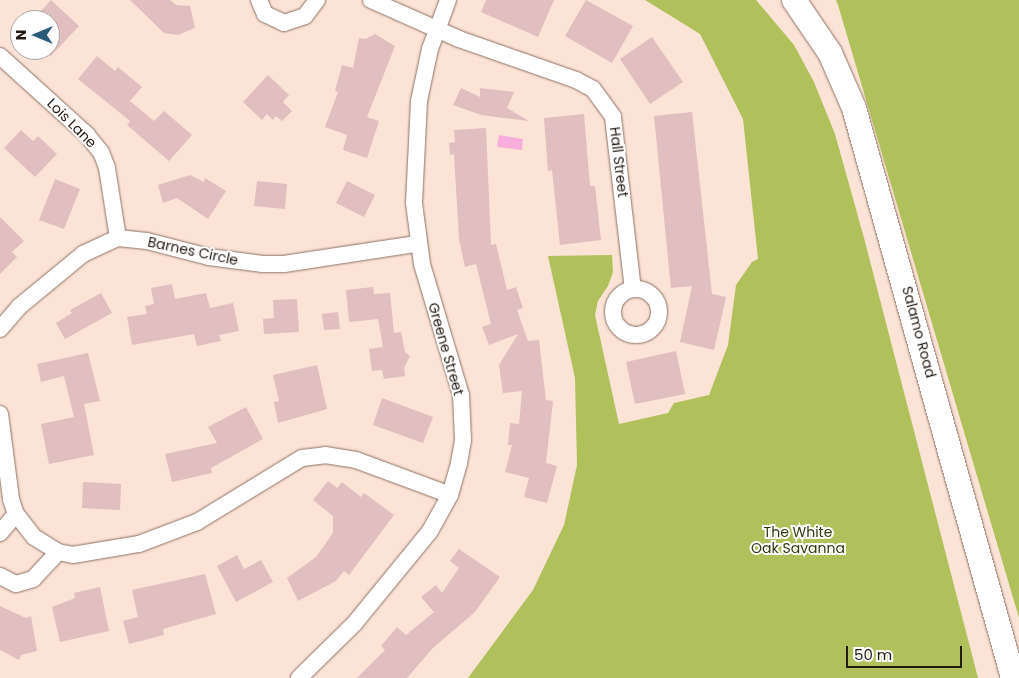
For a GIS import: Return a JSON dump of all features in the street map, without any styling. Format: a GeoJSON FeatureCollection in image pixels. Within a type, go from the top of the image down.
{"type":"FeatureCollection","features":[{"type":"Feature","properties":{"kind":"main road","name":"Salamo Road"},"geometry":{"type":"LineString","coordinates":[[794,0],[827,47],[854,108],[1013,678]]}},
{"type":"Feature","properties":{"kind":"street"},"geometry":{"type":"LineString","coordinates":[[258,0],[265,14],[284,23],[305,16],[317,0]]}},
{"type":"Feature","properties":{"kind":"street","name":"Hall Street"},"geometry":{"type":"LineString","coordinates":[[371,0],[436,30],[576,80],[593,89],[602,98],[613,117],[616,131],[633,290]]}},
{"type":"Feature","properties":{"kind":"street","name":"Greene Street"},"geometry":{"type":"LineString","coordinates":[[300,678],[354,624],[430,532],[450,495],[463,440],[461,395],[417,244],[414,203],[415,132],[423,78],[436,30],[448,0]]}},
{"type":"Feature","properties":{"kind":"street","name":"Lois Lane"},"geometry":{"type":"LineString","coordinates":[[0,56],[87,135],[100,152],[107,168],[118,238]]}},
{"type":"Feature","properties":{"kind":"street"},"geometry":{"type":"LineString","coordinates":[[0,329],[20,306],[83,254],[118,238]]}},
{"type":"Feature","properties":{"kind":"street","name":"Barnes Circle"},"geometry":{"type":"LineString","coordinates":[[118,238],[147,241],[209,258],[272,264],[417,244]]}},
{"type":"Feature","properties":{"kind":"street"},"geometry":{"type":"LineString","coordinates":[[0,414],[10,499],[16,514],[34,538],[58,552],[93,553],[160,538],[227,506],[281,468],[302,458],[325,455],[356,460],[450,495]]}},
{"type":"Feature","properties":{"kind":"street"},"geometry":{"type":"LineString","coordinates":[[0,533],[16,514]]}},
{"type":"Feature","properties":{"kind":"street"},"geometry":{"type":"LineString","coordinates":[[0,576],[16,584],[33,579],[58,552]]}},
{"type":"Feature","properties":{"kind":"green space","name":"The White Oak Savanna"},"geometry":{"type":"Polygon","coordinates":[[[645,0],[756,0],[794,45],[814,82],[835,134],[864,238],[978,678],[468,678],[533,590],[564,525],[577,465],[575,378],[548,256],[612,255],[613,272],[608,286],[598,301],[595,315],[619,424],[668,413],[674,403],[709,395],[728,345],[736,285],[752,262],[758,259],[743,119],[700,34],[645,0]]]}},
{"type":"Feature","properties":{"kind":"green space"},"geometry":{"type":"Polygon","coordinates":[[[836,0],[1019,0],[1019,618],[838,5],[836,0]]]}},
{"type":"Feature","properties":{"kind":"shaded area"},"geometry":{"type":"Polygon","coordinates":[[[499,135],[523,139],[522,150],[497,147],[499,135]]]}},
{"type":"Feature","properties":{"kind":"building"},"geometry":{"type":"Polygon","coordinates":[[[51,0],[79,26],[60,46],[60,10],[42,10],[51,0]]]}},
{"type":"Feature","properties":{"kind":"building"},"geometry":{"type":"Polygon","coordinates":[[[130,0],[170,0],[176,5],[190,6],[195,28],[178,35],[164,33],[130,0]]]}},
{"type":"Feature","properties":{"kind":"building"},"geometry":{"type":"Polygon","coordinates":[[[486,0],[554,0],[538,37],[481,12],[486,0]]]}},
{"type":"Feature","properties":{"kind":"building"},"geometry":{"type":"Polygon","coordinates":[[[586,0],[633,26],[612,63],[565,36],[586,0]]]}},
{"type":"Feature","properties":{"kind":"building"},"geometry":{"type":"Polygon","coordinates":[[[375,34],[395,46],[367,117],[379,121],[367,158],[343,150],[347,135],[325,127],[338,92],[335,91],[342,65],[353,68],[359,38],[365,39],[375,34]]]}},
{"type":"Feature","properties":{"kind":"building"},"geometry":{"type":"Polygon","coordinates":[[[652,37],[683,82],[650,104],[620,59],[652,37]]]}},
{"type":"Feature","properties":{"kind":"building"},"geometry":{"type":"Polygon","coordinates":[[[97,56],[115,71],[118,67],[142,87],[130,101],[154,121],[164,111],[192,135],[169,161],[127,125],[130,121],[78,79],[97,56]]]}},
{"type":"Feature","properties":{"kind":"building"},"geometry":{"type":"Polygon","coordinates":[[[268,75],[289,95],[283,102],[292,111],[282,121],[276,116],[273,120],[267,114],[262,120],[243,102],[268,75]]]}},
{"type":"Feature","properties":{"kind":"building"},"geometry":{"type":"Polygon","coordinates":[[[461,88],[480,97],[480,88],[514,92],[507,108],[529,121],[481,115],[453,105],[461,88]]]}},
{"type":"Feature","properties":{"kind":"building"},"geometry":{"type":"Polygon","coordinates":[[[692,112],[712,294],[726,297],[714,350],[680,342],[692,286],[671,288],[654,116],[692,112]]]}},
{"type":"Feature","properties":{"kind":"building"},"geometry":{"type":"Polygon","coordinates":[[[584,114],[590,186],[595,186],[601,240],[560,245],[552,170],[548,171],[544,118],[584,114]]]}},
{"type":"Feature","properties":{"kind":"building"},"geometry":{"type":"Polygon","coordinates":[[[486,128],[491,245],[496,244],[507,290],[516,287],[523,308],[517,310],[528,341],[539,340],[546,400],[553,401],[546,463],[557,466],[547,503],[524,497],[529,478],[505,472],[512,445],[508,445],[510,423],[519,424],[522,391],[503,393],[499,365],[518,334],[489,345],[482,327],[491,324],[476,264],[465,267],[459,239],[454,154],[450,155],[449,143],[455,142],[454,130],[486,128]]]}},
{"type":"Feature","properties":{"kind":"building"},"geometry":{"type":"Polygon","coordinates":[[[21,130],[33,141],[38,136],[57,154],[35,177],[4,148],[21,130]]]}},
{"type":"Feature","properties":{"kind":"building"},"geometry":{"type":"Polygon","coordinates":[[[190,175],[204,182],[205,178],[226,191],[208,219],[177,198],[163,203],[158,185],[190,175]]]}},
{"type":"Feature","properties":{"kind":"building"},"geometry":{"type":"Polygon","coordinates":[[[55,179],[80,189],[64,229],[39,220],[55,179]]]}},
{"type":"Feature","properties":{"kind":"building"},"geometry":{"type":"Polygon","coordinates":[[[257,181],[287,184],[285,209],[254,206],[257,181]]]}},
{"type":"Feature","properties":{"kind":"building"},"geometry":{"type":"Polygon","coordinates":[[[347,181],[375,195],[364,217],[336,203],[347,181]]]}},
{"type":"Feature","properties":{"kind":"building"},"geometry":{"type":"Polygon","coordinates":[[[0,217],[24,241],[12,252],[17,257],[0,274],[0,217]]]}},
{"type":"Feature","properties":{"kind":"building"},"geometry":{"type":"Polygon","coordinates":[[[172,284],[175,299],[206,293],[210,308],[233,303],[239,331],[219,335],[221,341],[197,346],[194,334],[132,345],[127,317],[147,314],[145,306],[154,304],[151,288],[172,284]]]}},
{"type":"Feature","properties":{"kind":"building"},"geometry":{"type":"Polygon","coordinates":[[[373,287],[374,294],[390,293],[394,333],[401,332],[405,352],[410,356],[404,368],[405,376],[384,379],[382,370],[372,371],[369,349],[383,347],[378,319],[349,322],[346,290],[373,287]]]}},
{"type":"Feature","properties":{"kind":"building"},"geometry":{"type":"Polygon","coordinates":[[[101,293],[112,313],[65,339],[56,323],[72,313],[70,310],[101,293]]]}},
{"type":"Feature","properties":{"kind":"building"},"geometry":{"type":"Polygon","coordinates":[[[297,299],[299,332],[264,334],[263,319],[274,318],[273,300],[297,299]]]}},
{"type":"Feature","properties":{"kind":"building"},"geometry":{"type":"Polygon","coordinates":[[[338,312],[340,329],[324,330],[322,314],[338,312]]]}},
{"type":"Feature","properties":{"kind":"building"},"geometry":{"type":"Polygon","coordinates":[[[676,351],[685,394],[635,404],[626,362],[676,351]]]}},
{"type":"Feature","properties":{"kind":"building"},"geometry":{"type":"Polygon","coordinates":[[[88,353],[100,401],[84,404],[94,455],[49,464],[41,424],[74,417],[64,376],[41,382],[37,364],[88,353]]]}},
{"type":"Feature","properties":{"kind":"building"},"geometry":{"type":"Polygon","coordinates":[[[317,365],[327,409],[278,423],[274,402],[279,401],[273,375],[317,365]]]}},
{"type":"Feature","properties":{"kind":"building"},"geometry":{"type":"Polygon","coordinates":[[[382,398],[433,417],[423,443],[373,425],[382,398]]]}},
{"type":"Feature","properties":{"kind":"building"},"geometry":{"type":"Polygon","coordinates":[[[246,407],[263,439],[211,468],[212,473],[172,482],[165,454],[217,443],[208,427],[246,407]]]}},
{"type":"Feature","properties":{"kind":"building"},"geometry":{"type":"Polygon","coordinates":[[[328,481],[337,488],[342,482],[361,497],[364,493],[394,515],[349,575],[344,571],[336,581],[298,601],[287,578],[316,557],[333,533],[333,516],[313,500],[328,481]]]}},
{"type":"Feature","properties":{"kind":"building"},"geometry":{"type":"Polygon","coordinates":[[[83,482],[121,484],[120,510],[82,508],[83,482]]]}},
{"type":"Feature","properties":{"kind":"building"},"geometry":{"type":"Polygon","coordinates":[[[459,549],[500,577],[475,612],[433,648],[407,678],[357,678],[385,650],[381,646],[397,627],[406,635],[434,612],[421,597],[436,585],[442,593],[459,568],[450,561],[459,549]]]}},
{"type":"Feature","properties":{"kind":"building"},"geometry":{"type":"Polygon","coordinates":[[[237,555],[244,569],[261,560],[273,582],[236,602],[217,566],[237,555]]]}},
{"type":"Feature","properties":{"kind":"building"},"geometry":{"type":"Polygon","coordinates":[[[205,574],[216,614],[163,629],[164,635],[129,644],[123,621],[138,617],[132,590],[205,574]]]}},
{"type":"Feature","properties":{"kind":"building"},"geometry":{"type":"Polygon","coordinates":[[[100,587],[109,631],[60,642],[52,607],[75,598],[74,593],[100,587]]]}},
{"type":"Feature","properties":{"kind":"building"},"geometry":{"type":"Polygon","coordinates":[[[0,606],[26,618],[31,616],[37,651],[21,655],[19,660],[0,650],[0,606]]]}}]}
